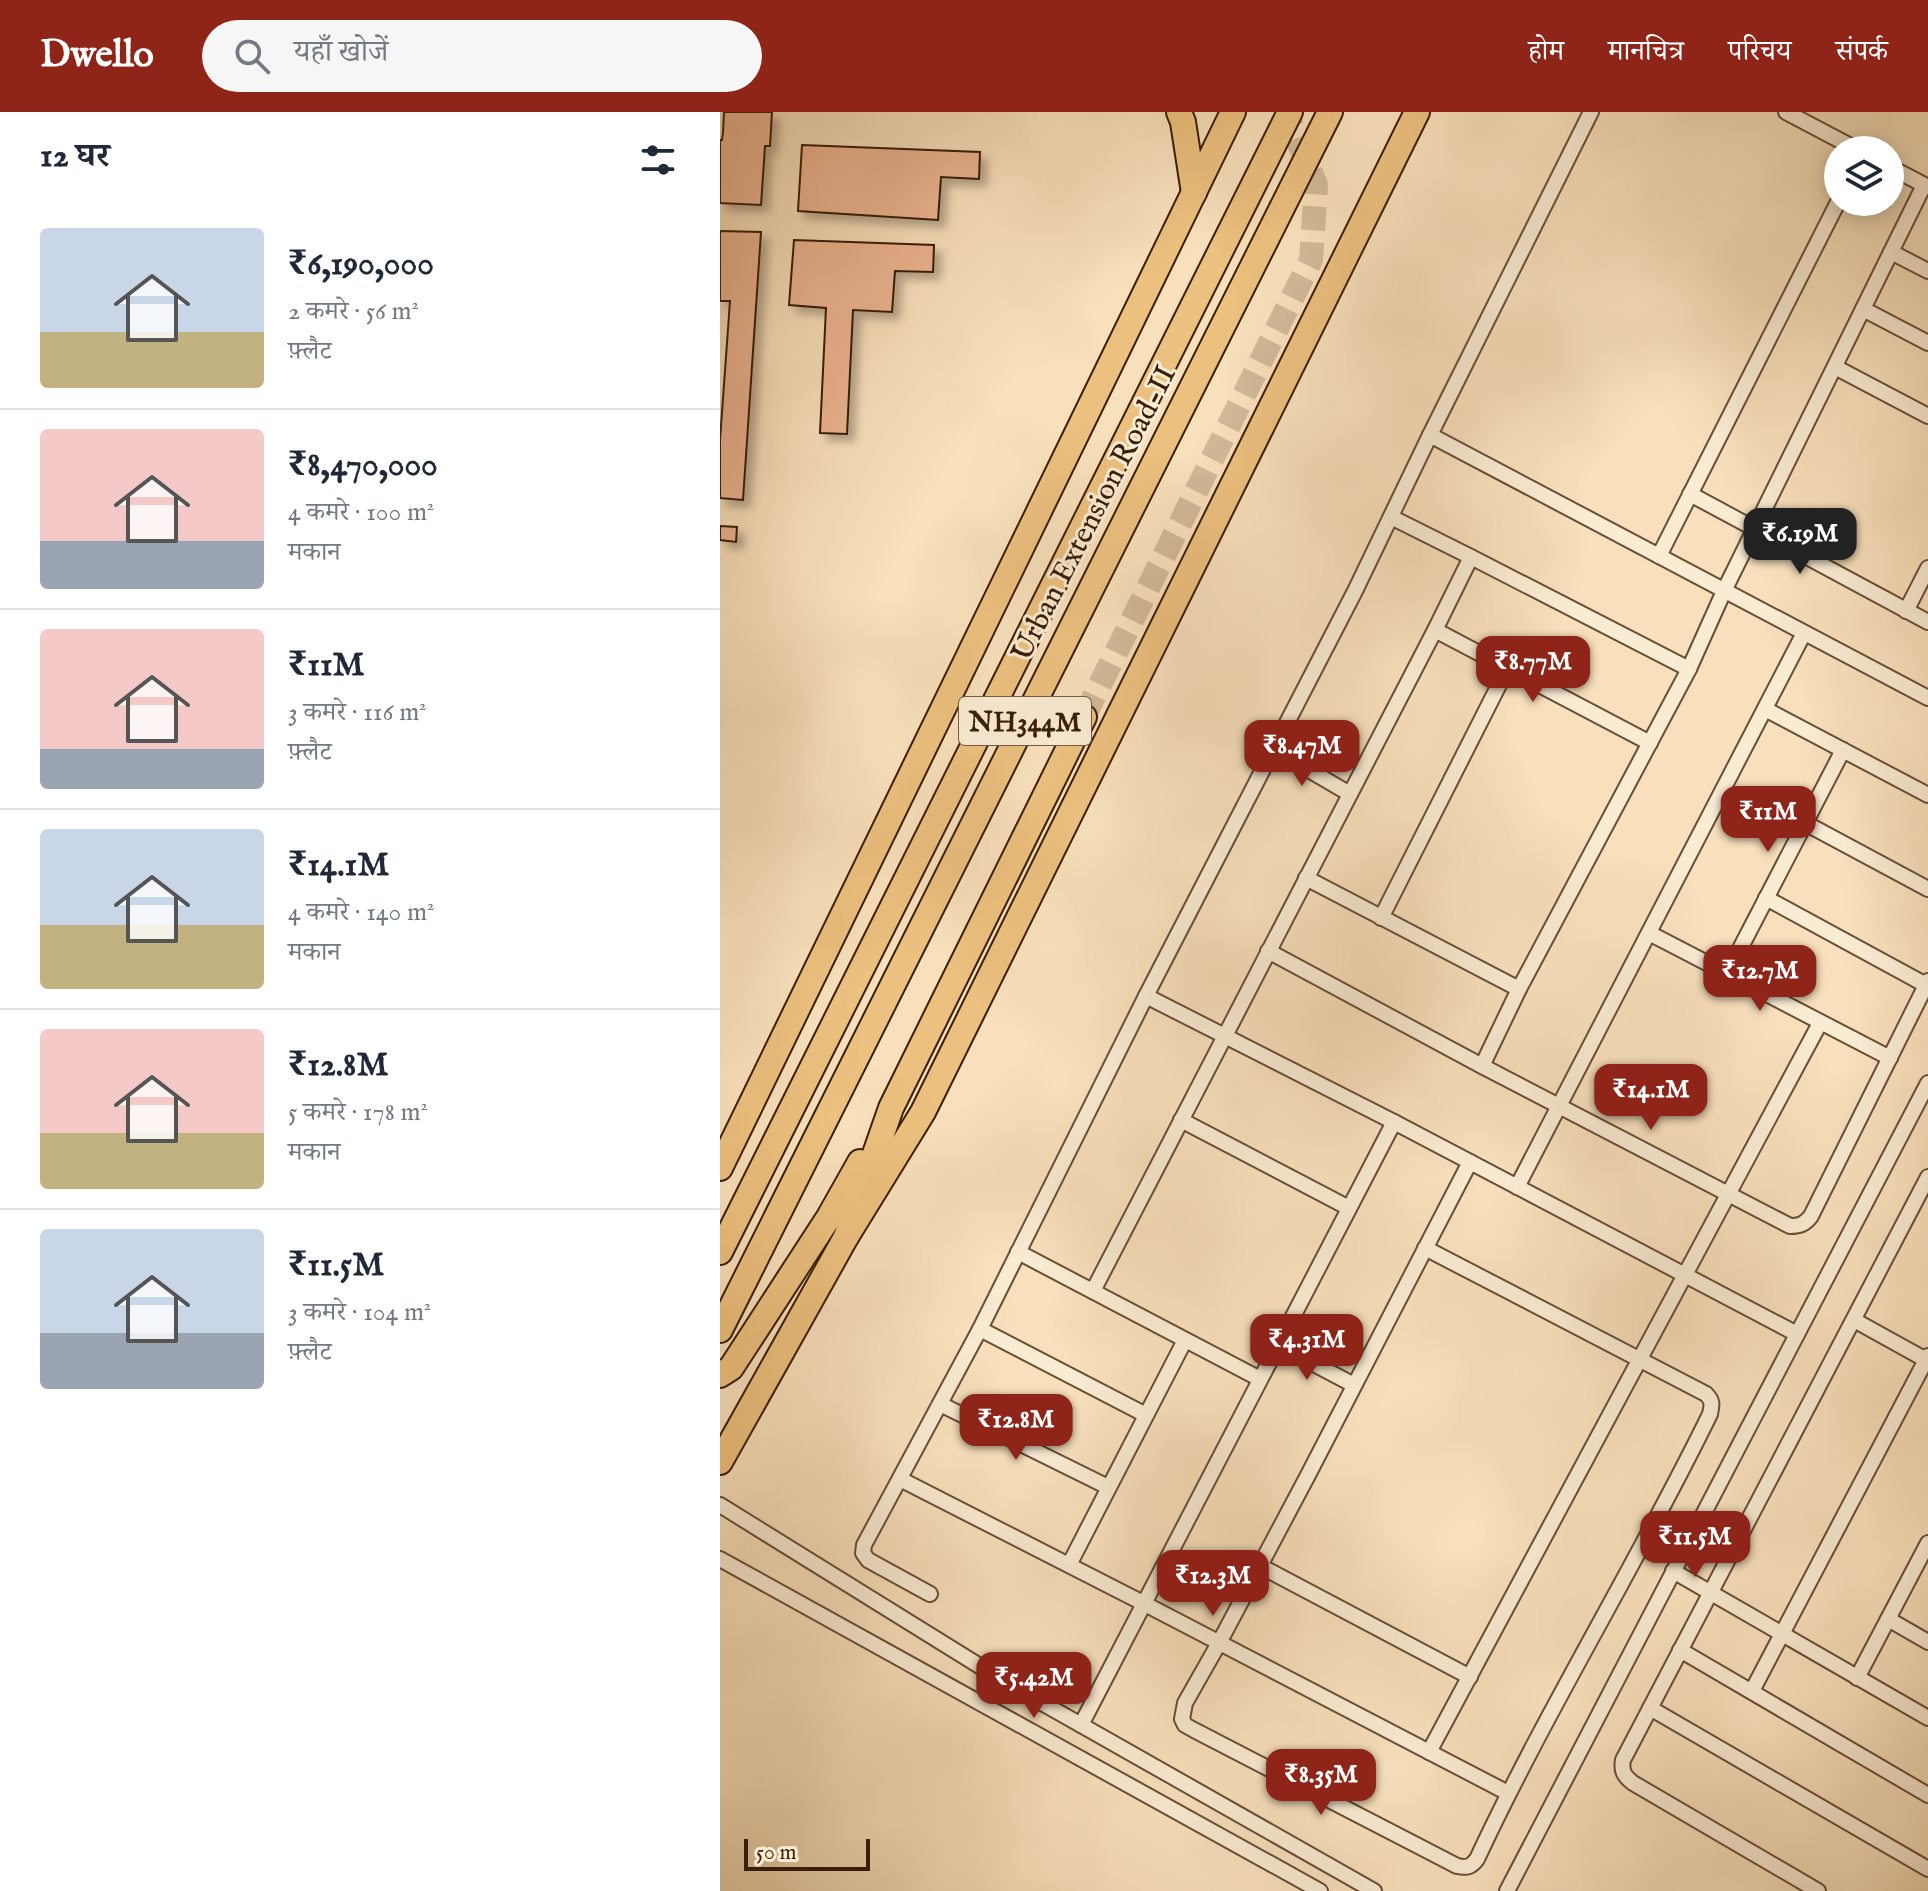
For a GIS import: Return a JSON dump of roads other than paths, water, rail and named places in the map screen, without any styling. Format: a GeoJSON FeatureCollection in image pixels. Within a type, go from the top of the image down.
{"type":"FeatureCollection","features":[{"type":"Feature","properties":{"kind":"main road"},"geometry":{"type":"LineString","coordinates":[[1179,112],[1194,193]]}},
{"type":"Feature","properties":{"kind":"main road"},"geometry":{"type":"LineString","coordinates":[[720,1168],[1233,112]]}},
{"type":"Feature","properties":{"kind":"main road","name":"Urban Extension Road-II"},"geometry":{"type":"LineString","coordinates":[[720,1252],[1290,112]]}},
{"type":"Feature","properties":{"kind":"main road","name":"Urban Extension Road-II"},"geometry":{"type":"LineString","coordinates":[[720,1330],[1330,112]]}},
{"type":"Feature","properties":{"kind":"main road"},"geometry":{"type":"LineString","coordinates":[[720,1462],[846,1237],[923,1112],[1417,112]]}},
{"type":"Feature","properties":{"kind":"main road"},"geometry":{"type":"LineString","coordinates":[[720,1375],[731,1368],[829,1217],[891,1108],[1084,717]]}},
{"type":"Feature","properties":{"kind":"main road"},"geometry":{"type":"LineString","coordinates":[[846,1237],[891,1108]]}},
{"type":"Feature","properties":{"kind":"street"},"geometry":{"type":"LineString","coordinates":[[930,1594],[868,1560],[863,1553],[864,1545],[980,1329],[1146,996],[1355,591],[1591,112]]}},
{"type":"Feature","properties":{"kind":"street"},"geometry":{"type":"LineString","coordinates":[[1786,112],[1811,118],[1837,136]]}},
{"type":"Feature","properties":{"kind":"street"},"geometry":{"type":"LineString","coordinates":[[1482,1066],[1519,989],[1689,669],[1724,591],[1926,186],[1904,174]]}},
{"type":"Feature","properties":{"kind":"street"},"geometry":{"type":"LineString","coordinates":[[1659,556],[1831,216]]}},
{"type":"Feature","properties":{"kind":"street"},"geometry":{"type":"LineString","coordinates":[[1891,252],[1928,271]]}},
{"type":"Feature","properties":{"kind":"street"},"geometry":{"type":"LineString","coordinates":[[1863,309],[1928,343]]}},
{"type":"Feature","properties":{"kind":"street"},"geometry":{"type":"LineString","coordinates":[[1835,367],[1928,416]]}},
{"type":"Feature","properties":{"kind":"street"},"geometry":{"type":"LineString","coordinates":[[1430,435],[1928,698]]}},
{"type":"Feature","properties":{"kind":"street"},"geometry":{"type":"LineString","coordinates":[[1690,494],[1928,622]]}},
{"type":"Feature","properties":{"kind":"street"},"geometry":{"type":"LineString","coordinates":[[1391,517],[1689,669]]}},
{"type":"Feature","properties":{"kind":"street"},"geometry":{"type":"LineString","coordinates":[[1093,1291],[1471,557]]}},
{"type":"Feature","properties":{"kind":"street"},"geometry":{"type":"LineString","coordinates":[[1906,611],[1928,568]]}},
{"type":"Feature","properties":{"kind":"street"},"geometry":{"type":"LineString","coordinates":[[1435,630],[1650,743]]}},
{"type":"Feature","properties":{"kind":"street"},"geometry":{"type":"LineString","coordinates":[[1517,1187],[1804,633]]}},
{"type":"Feature","properties":{"kind":"street"},"geometry":{"type":"LineString","coordinates":[[1381,918],[1507,669]]}},
{"type":"Feature","properties":{"kind":"street"},"geometry":{"type":"LineString","coordinates":[[1765,709],[1928,795]]}},
{"type":"Feature","properties":{"kind":"street"},"geometry":{"type":"LineString","coordinates":[[1273,749],[1350,794]]}},
{"type":"Feature","properties":{"kind":"street"},"geometry":{"type":"LineString","coordinates":[[1727,974],[1843,750]]}},
{"type":"Feature","properties":{"kind":"street"},"geometry":{"type":"LineString","coordinates":[[1805,823],[1928,889]]}},
{"type":"Feature","properties":{"kind":"street"},"geometry":{"type":"LineString","coordinates":[[1306,878],[1519,989]]}},
{"type":"Feature","properties":{"kind":"street"},"geometry":{"type":"LineString","coordinates":[[1268,951],[1790,1226],[1799,1226],[1811,1216],[1927,983],[1766,898]]}},
{"type":"Feature","properties":{"kind":"street"},"geometry":{"type":"LineString","coordinates":[[1649,933],[1890,1058]]}},
{"type":"Feature","properties":{"kind":"street"},"geometry":{"type":"LineString","coordinates":[[1146,996],[1394,1122],[1797,1334]]}},
{"type":"Feature","properties":{"kind":"street"},"geometry":{"type":"LineString","coordinates":[[1429,1752],[1820,1023]]}},
{"type":"Feature","properties":{"kind":"street"},"geometry":{"type":"LineString","coordinates":[[1507,1891],[1928,1083]]}},
{"type":"Feature","properties":{"kind":"street"},"geometry":{"type":"LineString","coordinates":[[1181,1120],[1349,1208]]}},
{"type":"Feature","properties":{"kind":"street"},"geometry":{"type":"LineString","coordinates":[[1081,1725],[1394,1122]]}},
{"type":"Feature","properties":{"kind":"street"},"geometry":{"type":"LineString","coordinates":[[1425,1248],[1706,1394],[1712,1405],[1683,1470],[1508,1793],[1477,1859],[1465,1868],[1185,1725],[1182,1719],[1185,1703],[1260,1566],[1425,1248],[1470,1162]]}},
{"type":"Feature","properties":{"kind":"street"},"geometry":{"type":"LineString","coordinates":[[1818,1891],[1625,1777],[1621,1768],[1928,1177]]}},
{"type":"Feature","properties":{"kind":"street"},"geometry":{"type":"LineString","coordinates":[[1018,1252],[1260,1379]]}},
{"type":"Feature","properties":{"kind":"street"},"geometry":{"type":"LineString","coordinates":[[1752,1691],[1927,1358],[1854,1320]]}},
{"type":"Feature","properties":{"kind":"street"},"geometry":{"type":"LineString","coordinates":[[980,1329],[1146,1415]]}},
{"type":"Feature","properties":{"kind":"street"},"geometry":{"type":"LineString","coordinates":[[1069,1565],[1185,1340]]}},
{"type":"Feature","properties":{"kind":"street"},"geometry":{"type":"LineString","coordinates":[[1278,1345],[1354,1385]]}},
{"type":"Feature","properties":{"kind":"street"},"geometry":{"type":"LineString","coordinates":[[940,1404],[1108,1487]]}},
{"type":"Feature","properties":{"kind":"street"},"geometry":{"type":"LineString","coordinates":[[900,1479],[1508,1793]]}},
{"type":"Feature","properties":{"kind":"street"},"geometry":{"type":"LineString","coordinates":[[720,1505],[1007,1683],[1374,1891]]}},
{"type":"Feature","properties":{"kind":"street"},"geometry":{"type":"LineString","coordinates":[[1857,1678],[1888,1619],[1923,1566],[1928,1543]]}},
{"type":"Feature","properties":{"kind":"street"},"geometry":{"type":"LineString","coordinates":[[720,1559],[1320,1891]]}},
{"type":"Feature","properties":{"kind":"street"},"geometry":{"type":"LineString","coordinates":[[1260,1566],[1470,1677]]}},
{"type":"Feature","properties":{"kind":"street"},"geometry":{"type":"LineString","coordinates":[[1673,1571],[1928,1718]]}},
{"type":"Feature","properties":{"kind":"street"},"geometry":{"type":"LineString","coordinates":[[1888,1619],[1928,1642]]}},
{"type":"Feature","properties":{"kind":"street"},"geometry":{"type":"LineString","coordinates":[[1680,1650],[1928,1795]]}},
{"type":"Feature","properties":{"kind":"street"},"geometry":{"type":"LineString","coordinates":[[1650,1708],[1928,1869]]}},
{"type":"Feature","properties":{"kind":"tunnel"},"geometry":{"type":"LineString","coordinates":[[1084,717],[1311,260],[1316,185],[1286,112]]}}]}
